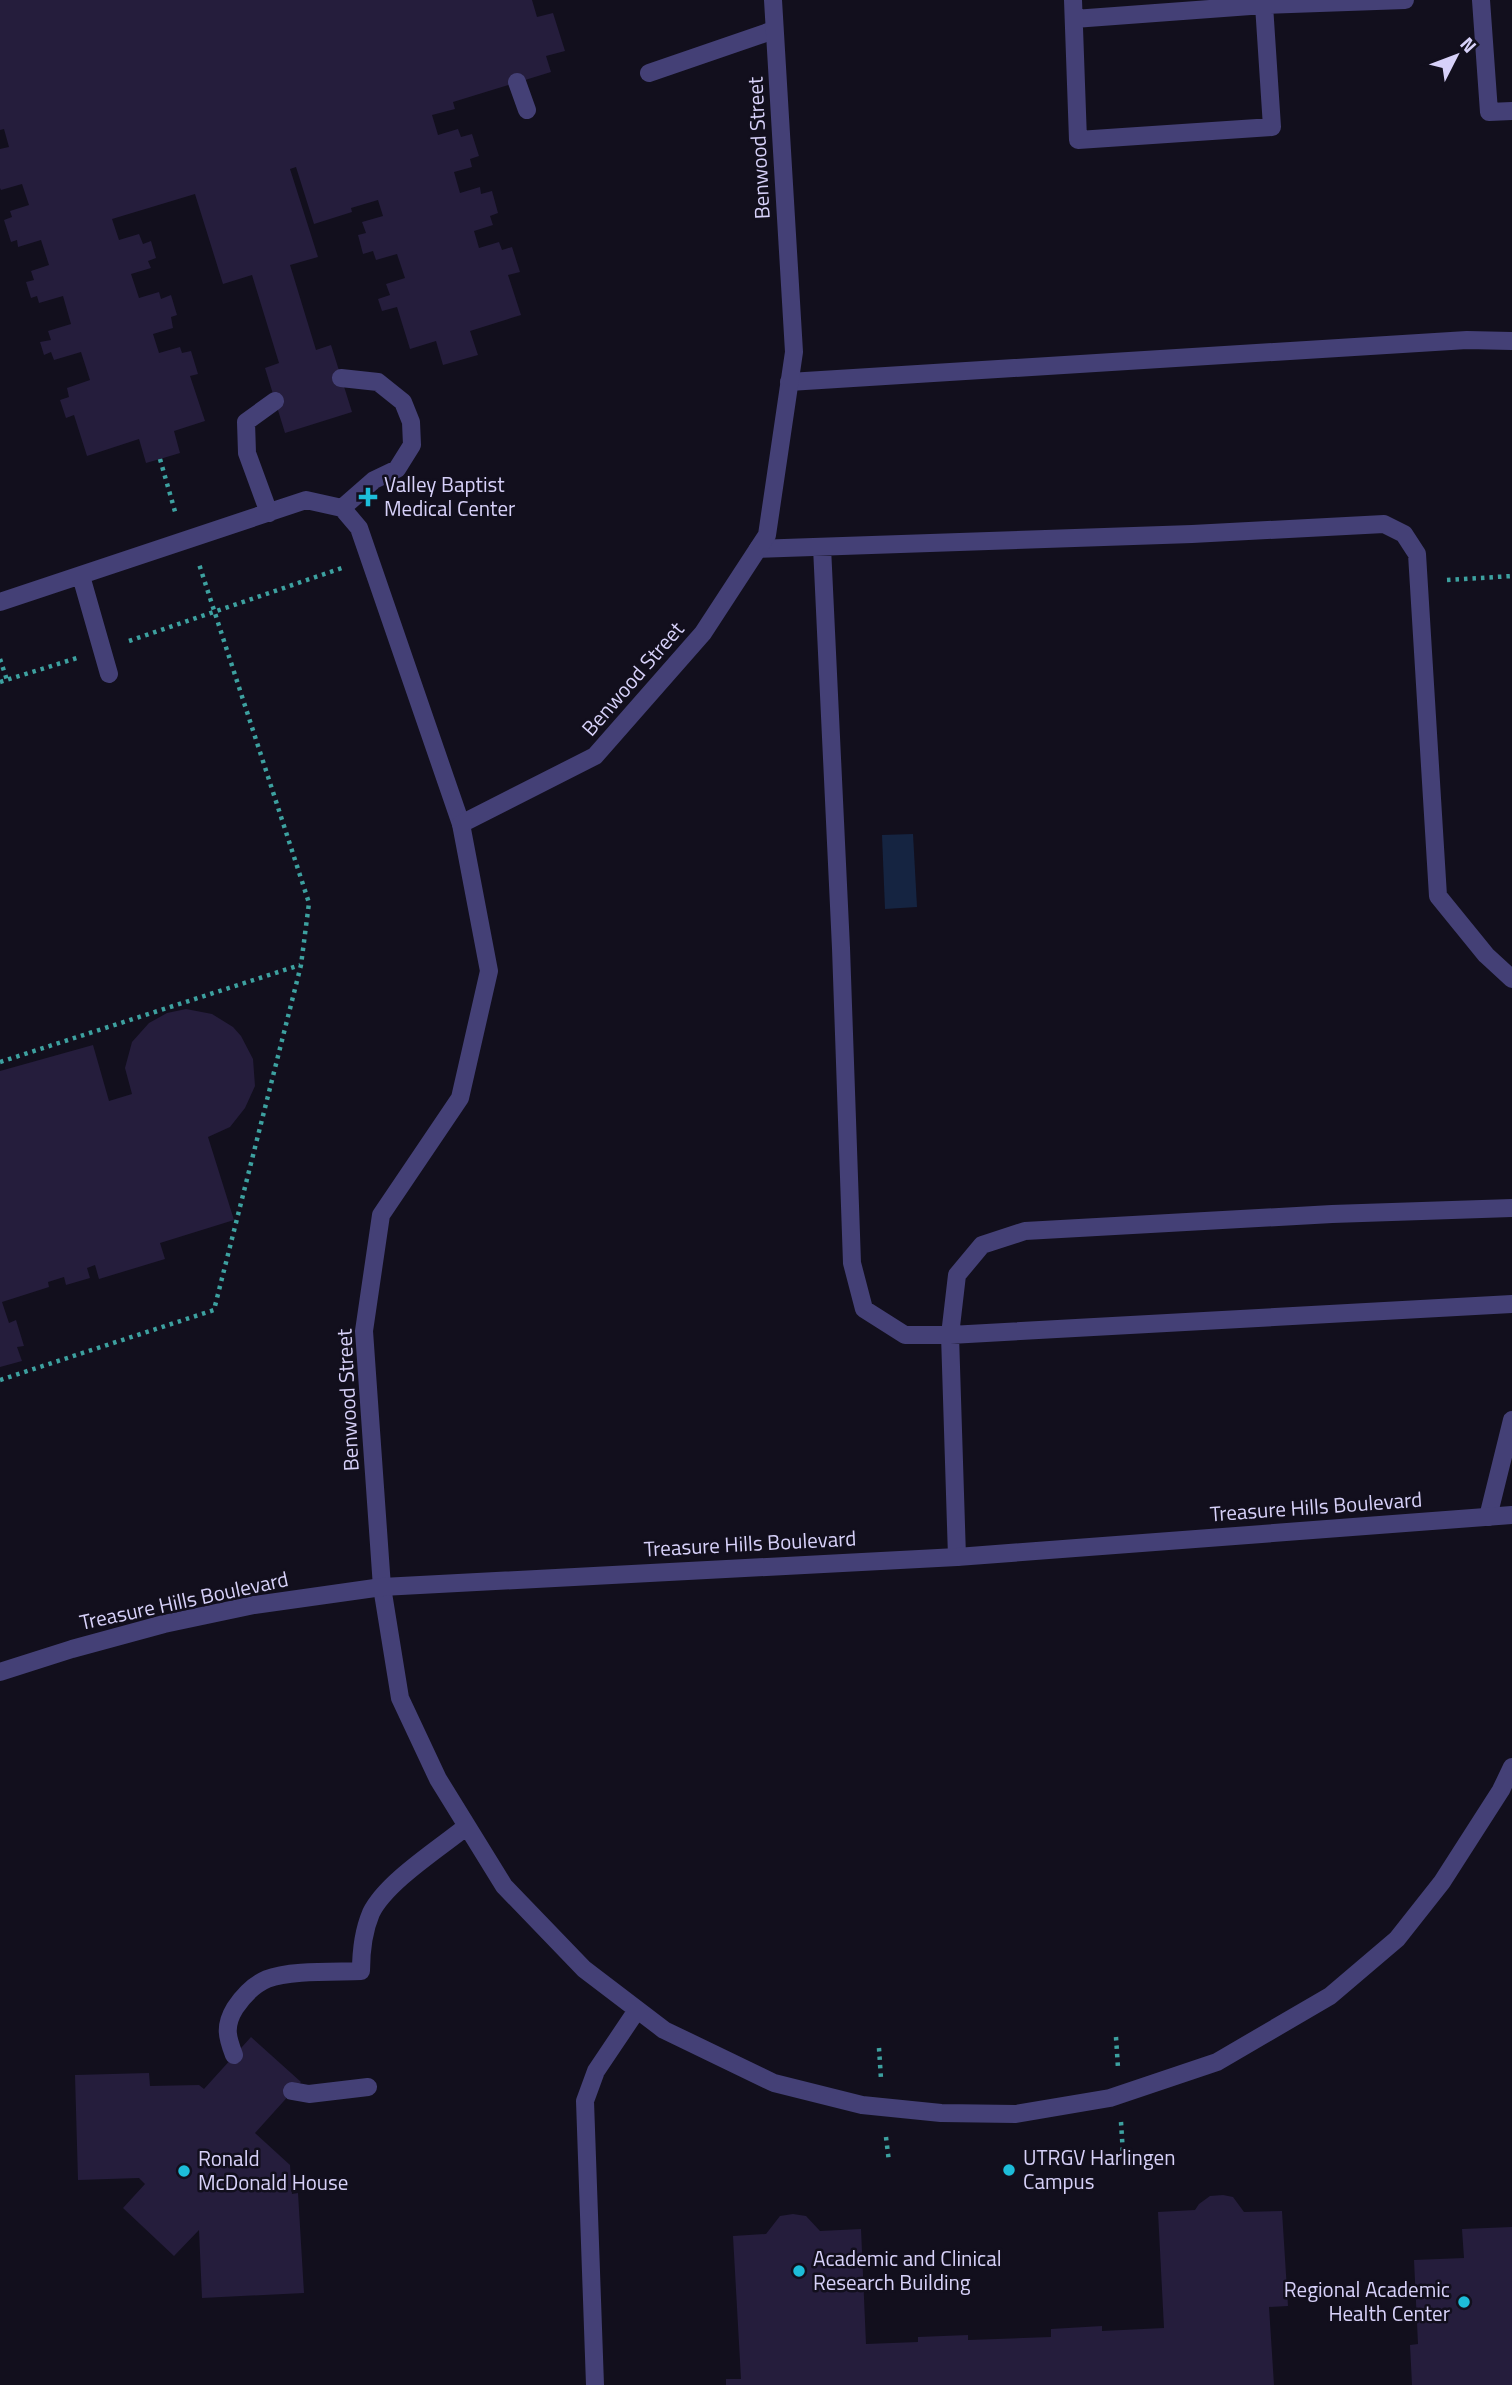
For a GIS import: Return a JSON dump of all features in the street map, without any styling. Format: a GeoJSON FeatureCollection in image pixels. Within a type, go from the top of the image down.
{"type":"FeatureCollection","features":[{"type":"Feature","properties":{"kind":"street","name":"Benwood Street"},"geometry":{"type":"LineString","coordinates":[[773,0],[794,352],[767,535],[703,633],[595,756],[461,824],[489,971],[460,1098],[381,1215],[364,1331],[382,1587],[400,1698],[438,1779],[504,1886],[584,1969],[637,2010],[664,2030],[774,2082],[862,2105],[941,2113],[1016,2115],[1110,2098],[1217,2062],[1329,1996],[1397,1939],[1450,1870],[1501,1790],[1512,1767]]}},
{"type":"Feature","properties":{"kind":"street"},"geometry":{"type":"LineString","coordinates":[[1073,0],[1078,140],[1272,127],[1264,5]]}},
{"type":"Feature","properties":{"kind":"street"},"geometry":{"type":"LineString","coordinates":[[1074,19],[1264,5],[1405,0]]}},
{"type":"Feature","properties":{"kind":"street"},"geometry":{"type":"LineString","coordinates":[[1481,0],[1489,112],[1512,111]]}},
{"type":"Feature","properties":{"kind":"street"},"geometry":{"type":"LineString","coordinates":[[649,73],[774,30]]}},
{"type":"Feature","properties":{"kind":"street"},"geometry":{"type":"LineString","coordinates":[[517,82],[527,110]]}},
{"type":"Feature","properties":{"kind":"street"},"geometry":{"type":"LineString","coordinates":[[789,382],[1466,340],[1512,341]]}},
{"type":"Feature","properties":{"kind":"street"},"geometry":{"type":"LineString","coordinates":[[341,378],[379,382],[404,402],[411,422],[412,445],[397,469],[374,480],[342,508]]}},
{"type":"Feature","properties":{"kind":"street"},"geometry":{"type":"LineString","coordinates":[[269,513],[247,453],[246,422],[275,401]]}},
{"type":"Feature","properties":{"kind":"street"},"geometry":{"type":"LineString","coordinates":[[0,603],[306,500],[342,508],[359,528],[461,824]]}},
{"type":"Feature","properties":{"kind":"street"},"geometry":{"type":"LineString","coordinates":[[758,549],[1192,534],[1384,524],[1404,534],[1417,554],[1438,896],[1486,955],[1512,979]]}},
{"type":"Feature","properties":{"kind":"street"},"geometry":{"type":"LineString","coordinates":[[822,547],[841,948],[852,1263],[864,1309],[905,1335],[950,1335],[1512,1304]]}},
{"type":"Feature","properties":{"kind":"street"},"geometry":{"type":"LineString","coordinates":[[80,576],[109,674]]}},
{"type":"Feature","properties":{"kind":"street"},"geometry":{"type":"LineString","coordinates":[[957,1557],[950,1335],[957,1275],[982,1245],[1025,1231],[1332,1214],[1512,1208]]}},
{"type":"Feature","properties":{"kind":"street"},"geometry":{"type":"LineString","coordinates":[[1488,1517],[1512,1420]]}},
{"type":"Feature","properties":{"kind":"street","name":"Treasure Hills Boulevard"},"geometry":{"type":"LineString","coordinates":[[0,1672],[72,1648],[164,1624],[254,1605],[382,1587],[957,1557],[1512,1515]]}},
{"type":"Feature","properties":{"kind":"street"},"geometry":{"type":"LineString","coordinates":[[234,2055],[226,2035],[233,2013],[245,1993],[268,1979],[298,1974],[361,1971],[362,1941],[372,1911],[390,1887],[467,1826]]}},
{"type":"Feature","properties":{"kind":"street"},"geometry":{"type":"LineString","coordinates":[[595,2385],[584,2101],[596,2071],[637,2010]]}},
{"type":"Feature","properties":{"kind":"street"},"geometry":{"type":"LineString","coordinates":[[292,2091],[309,2094],[368,2087]]}},
{"type":"Feature","properties":{"kind":"path"},"geometry":{"type":"LineString","coordinates":[[0,1380],[214,1310],[301,965],[309,903],[198,561],[174,512],[160,459]]}},
{"type":"Feature","properties":{"kind":"path"},"geometry":{"type":"LineString","coordinates":[[0,682],[215,613],[370,559]]}},
{"type":"Feature","properties":{"kind":"path"},"geometry":{"type":"LineString","coordinates":[[1419,582],[1512,576]]}},
{"type":"Feature","properties":{"kind":"path"},"geometry":{"type":"LineString","coordinates":[[0,659],[7,680]]}},
{"type":"Feature","properties":{"kind":"path"},"geometry":{"type":"LineString","coordinates":[[0,1062],[301,965]]}},
{"type":"Feature","properties":{"kind":"water"},"geometry":{"type":"Polygon","coordinates":[[[913,834],[917,907],[885,909],[882,835],[913,834]]]}},
{"type":"Feature","properties":{"kind":"building"},"geometry":{"type":"Polygon","coordinates":[[[0,0],[532,0],[537,17],[553,13],[565,51],[546,56],[551,72],[453,102],[455,109],[432,115],[438,135],[458,129],[461,137],[472,134],[479,156],[470,159],[472,167],[454,172],[460,193],[480,187],[481,194],[492,191],[498,213],[490,216],[493,225],[474,231],[479,248],[499,242],[502,250],[512,247],[520,272],[508,275],[521,315],[470,331],[478,355],[443,365],[436,341],[410,349],[397,307],[382,311],[378,299],[390,295],[386,284],[405,278],[397,254],[376,260],[373,251],[363,254],[358,235],[366,233],[362,222],[383,216],[378,200],[351,208],[352,212],[314,224],[296,167],[290,169],[318,257],[290,265],[316,350],[331,345],[352,412],[285,433],[265,368],[279,363],[252,275],[223,284],[195,194],[112,219],[119,240],[139,234],[143,244],[151,241],[156,258],[148,261],[151,268],[131,274],[139,298],[159,292],[161,299],[171,295],[177,315],[171,317],[173,328],[153,334],[159,353],[180,347],[182,353],[191,351],[198,374],[190,376],[205,421],[174,431],[180,453],[160,459],[146,463],[139,439],[87,456],[74,415],[66,418],[60,400],[69,397],[67,388],[90,380],[81,352],[54,360],[51,352],[44,355],[40,342],[51,340],[48,331],[71,324],[63,296],[39,303],[37,296],[31,298],[26,282],[34,280],[31,271],[49,265],[41,240],[18,247],[17,240],[11,242],[4,220],[12,217],[10,211],[29,205],[22,184],[1,190],[0,188],[0,149],[9,147],[4,129],[0,130],[0,0]]]}},
{"type":"Feature","properties":{"kind":"building"},"geometry":{"type":"Polygon","coordinates":[[[186,1009],[212,1014],[233,1027],[253,1059],[255,1086],[245,1108],[230,1127],[208,1137],[234,1220],[160,1243],[165,1259],[99,1279],[95,1265],[87,1268],[90,1278],[66,1285],[64,1277],[48,1282],[49,1287],[2,1302],[9,1323],[16,1320],[24,1346],[17,1347],[22,1361],[0,1367],[0,1071],[93,1045],[109,1101],[132,1094],[125,1068],[132,1042],[149,1023],[167,1013],[186,1009]]]}},
{"type":"Feature","properties":{"kind":"building","name":"Ronald McDonald House"},"geometry":{"type":"Polygon","coordinates":[[[251,2037],[301,2082],[255,2133],[290,2165],[292,2194],[298,2193],[304,2293],[202,2298],[199,2230],[174,2256],[123,2208],[145,2184],[139,2178],[78,2180],[75,2075],[149,2073],[150,2086],[199,2085],[204,2089],[251,2037]]]}},
{"type":"Feature","properties":{"kind":"building","name":"Academic and Clinical Research Building"},"geometry":{"type":"Polygon","coordinates":[[[1210,2196],[1233,2197],[1244,2212],[1282,2211],[1288,2306],[1269,2307],[1274,2385],[726,2385],[726,2379],[741,2379],[733,2236],[766,2234],[780,2216],[806,2216],[820,2231],[861,2229],[866,2344],[918,2342],[918,2337],[968,2335],[968,2340],[1051,2337],[1051,2329],[1102,2326],[1102,2331],[1164,2328],[1158,2212],[1195,2210],[1210,2196]]]}},
{"type":"Feature","properties":{"kind":"building","name":"Regional Academic Health Center"},"geometry":{"type":"Polygon","coordinates":[[[1512,2227],[1512,2385],[1412,2385],[1410,2345],[1418,2344],[1414,2260],[1464,2258],[1462,2229],[1512,2227]]]}},
{"type":"Feature","properties":{"kind":"place","name":"Valley Baptist Medical Center"},"geometry":{"type":"Point","coordinates":[368,497]}},
{"type":"Feature","properties":{"kind":"place","name":"UTRGV Harlingen Campus"},"geometry":{"type":"Point","coordinates":[1009,2170]}},
{"type":"Feature","properties":{"kind":"place","name":"Ronald McDonald House"},"geometry":{"type":"Point","coordinates":[184,2171]}},
{"type":"Feature","properties":{"kind":"place","name":"Academic and Clinical Research Building"},"geometry":{"type":"Point","coordinates":[799,2271]}},
{"type":"Feature","properties":{"kind":"place","name":"Regional Academic Health Center"},"geometry":{"type":"Point","coordinates":[1464,2302]}}]}
